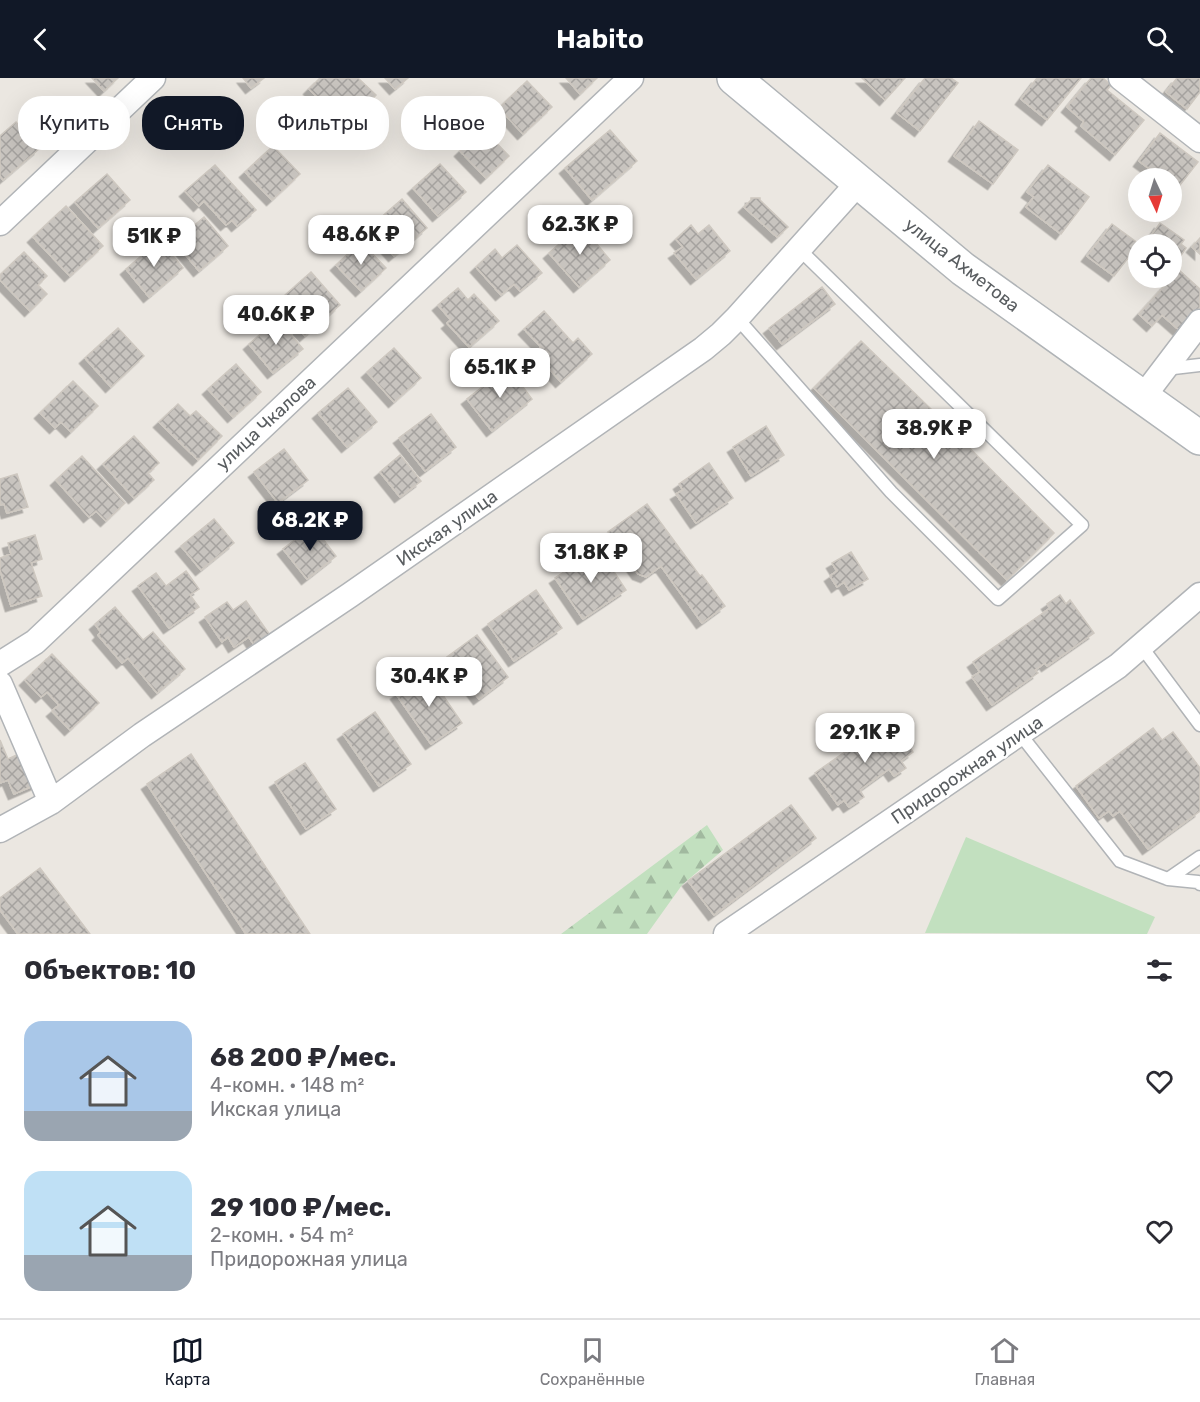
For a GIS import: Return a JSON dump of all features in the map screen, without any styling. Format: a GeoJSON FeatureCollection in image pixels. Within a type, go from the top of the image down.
{"type":"FeatureCollection","features":[{"type":"Feature","properties":{"kind":"main road","name":"улица Ахметова"},"geometry":{"type":"LineString","coordinates":[[734,78],[963,269],[1200,438]]}},
{"type":"Feature","properties":{"kind":"street"},"geometry":{"type":"LineString","coordinates":[[0,223],[153,78]]}},
{"type":"Feature","properties":{"kind":"street","name":"улица Чкалова"},"geometry":{"type":"LineString","coordinates":[[0,664],[35,642],[631,78]]}},
{"type":"Feature","properties":{"kind":"street"},"geometry":{"type":"LineString","coordinates":[[1121,78],[1200,140]]}},
{"type":"Feature","properties":{"kind":"street","name":"Икская улица"},"geometry":{"type":"LineString","coordinates":[[0,830],[51,802],[141,735],[351,595],[693,356],[737,318],[859,182]]}},
{"type":"Feature","properties":{"kind":"street"},"geometry":{"type":"LineString","coordinates":[[1143,397],[1200,322]]}},
{"type":"Feature","properties":{"kind":"street","name":"Придорожная улица"},"geometry":{"type":"LineString","coordinates":[[726,934],[1118,666],[1200,595]]}},
{"type":"Feature","properties":{"kind":"street"},"geometry":{"type":"LineString","coordinates":[[0,684],[51,802]]}},
{"type":"Feature","properties":{"kind":"lane"},"geometry":{"type":"LineString","coordinates":[[737,318],[891,492],[998,599],[1082,525],[799,249]]}},
{"type":"Feature","properties":{"kind":"lane"},"geometry":{"type":"LineString","coordinates":[[1164,369],[1200,365]]}},
{"type":"Feature","properties":{"kind":"lane"},"geometry":{"type":"LineString","coordinates":[[1141,646],[1200,725]]}},
{"type":"Feature","properties":{"kind":"lane"},"geometry":{"type":"LineString","coordinates":[[1020,734],[1120,861],[1168,879],[1200,884]]}},
{"type":"Feature","properties":{"kind":"lane"},"geometry":{"type":"LineString","coordinates":[[1168,879],[1200,857]]}},
{"type":"Feature","properties":{"kind":"green space"},"geometry":{"type":"Polygon","coordinates":[[[707,825],[723,850],[682,885],[647,934],[561,934],[707,825]]]}},
{"type":"Feature","properties":{"kind":"green space"},"geometry":{"type":"Polygon","coordinates":[[[966,837],[1155,917],[1147,934],[925,933],[966,837]]]}},
{"type":"Feature","properties":{"kind":"building"},"geometry":{"type":"Polygon","coordinates":[[[92,78],[118,78],[104,91],[92,78]]]}},
{"type":"Feature","properties":{"kind":"building"},"geometry":{"type":"Polygon","coordinates":[[[243,78],[264,78],[251,88],[243,78]]]}},
{"type":"Feature","properties":{"kind":"building"},"geometry":{"type":"Polygon","coordinates":[[[320,78],[358,78],[376,95],[316,96],[309,89],[320,78]]]}},
{"type":"Feature","properties":{"kind":"building"},"geometry":{"type":"Polygon","coordinates":[[[385,78],[408,78],[395,89],[385,78]]]}},
{"type":"Feature","properties":{"kind":"building"},"geometry":{"type":"Polygon","coordinates":[[[566,78],[597,78],[580,94],[566,78]]]}},
{"type":"Feature","properties":{"kind":"building"},"geometry":{"type":"Polygon","coordinates":[[[862,78],[905,78],[885,100],[862,78]]]}},
{"type":"Feature","properties":{"kind":"building"},"geometry":{"type":"Polygon","coordinates":[[[925,78],[951,78],[958,83],[920,131],[897,113],[925,78]]]}},
{"type":"Feature","properties":{"kind":"building"},"geometry":{"type":"Polygon","coordinates":[[[1037,78],[1081,78],[1047,120],[1021,99],[1037,78]]]}},
{"type":"Feature","properties":{"kind":"building"},"geometry":{"type":"Polygon","coordinates":[[[1091,78],[1103,78],[1111,85],[1107,90],[1144,120],[1115,155],[1081,126],[1084,122],[1067,107],[1091,78]]]}},
{"type":"Feature","properties":{"kind":"building"},"geometry":{"type":"Polygon","coordinates":[[[1177,78],[1200,78],[1200,92],[1187,109],[1166,92],[1177,78]]]}},
{"type":"Feature","properties":{"kind":"building"},"geometry":{"type":"Polygon","coordinates":[[[527,81],[552,107],[523,134],[506,116],[506,101],[527,81]]]}},
{"type":"Feature","properties":{"kind":"building"},"geometry":{"type":"Polygon","coordinates":[[[979,121],[1018,150],[993,184],[954,156],[979,121]]]}},
{"type":"Feature","properties":{"kind":"building"},"geometry":{"type":"Polygon","coordinates":[[[16,122],[18,124],[18,150],[38,150],[3,180],[0,176],[0,136],[16,122]]]}},
{"type":"Feature","properties":{"kind":"building"},"geometry":{"type":"Polygon","coordinates":[[[610,130],[637,161],[592,200],[565,168],[610,130]]]}},
{"type":"Feature","properties":{"kind":"building"},"geometry":{"type":"Polygon","coordinates":[[[1160,133],[1198,162],[1182,182],[1182,168],[1148,168],[1139,161],[1160,133]]]}},
{"type":"Feature","properties":{"kind":"building"},"geometry":{"type":"Polygon","coordinates":[[[269,150],[277,150],[300,174],[272,200],[245,172],[269,150]]]}},
{"type":"Feature","properties":{"kind":"building"},"geometry":{"type":"Polygon","coordinates":[[[503,150],[509,156],[486,178],[460,151],[503,150]]]}},
{"type":"Feature","properties":{"kind":"building"},"geometry":{"type":"Polygon","coordinates":[[[440,164],[466,192],[438,216],[413,188],[440,164]]]}},
{"type":"Feature","properties":{"kind":"building"},"geometry":{"type":"Polygon","coordinates":[[[215,165],[256,210],[237,226],[232,220],[226,225],[204,201],[199,206],[185,191],[215,165]]]}},
{"type":"Feature","properties":{"kind":"building"},"geometry":{"type":"Polygon","coordinates":[[[1048,165],[1089,197],[1061,234],[1026,207],[1034,197],[1027,192],[1048,165]]]}},
{"type":"Feature","properties":{"kind":"building"},"geometry":{"type":"Polygon","coordinates":[[[107,174],[130,200],[98,228],[75,202],[107,174]]]}},
{"type":"Feature","properties":{"kind":"building"},"geometry":{"type":"Polygon","coordinates":[[[751,198],[760,198],[788,227],[777,237],[744,207],[751,198]]]}},
{"type":"Feature","properties":{"kind":"building"},"geometry":{"type":"Polygon","coordinates":[[[402,199],[427,228],[394,256],[369,228],[402,199]]]}},
{"type":"Feature","properties":{"kind":"building"},"geometry":{"type":"Polygon","coordinates":[[[66,206],[103,246],[70,276],[33,237],[66,206]]]}},
{"type":"Feature","properties":{"kind":"building"},"geometry":{"type":"Polygon","coordinates":[[[204,217],[228,246],[199,271],[175,242],[204,217]]]}},
{"type":"Feature","properties":{"kind":"building"},"geometry":{"type":"Polygon","coordinates":[[[1160,223],[1176,234],[1152,234],[1160,223]]]}},
{"type":"Feature","properties":{"kind":"building"},"geometry":{"type":"Polygon","coordinates":[[[1112,224],[1128,236],[1128,258],[1114,276],[1087,256],[1112,224]]]}},
{"type":"Feature","properties":{"kind":"building"},"geometry":{"type":"Polygon","coordinates":[[[581,225],[610,260],[579,287],[549,253],[581,225]]]}},
{"type":"Feature","properties":{"kind":"building"},"geometry":{"type":"Polygon","coordinates":[[[691,225],[698,234],[709,225],[730,251],[696,279],[674,253],[683,247],[676,239],[691,225]]]}},
{"type":"Feature","properties":{"kind":"building"},"geometry":{"type":"Polygon","coordinates":[[[1200,238],[1200,254],[1192,247],[1200,238]]]}},
{"type":"Feature","properties":{"kind":"building"},"geometry":{"type":"Polygon","coordinates":[[[160,240],[183,268],[149,297],[126,269],[160,240]]]}},
{"type":"Feature","properties":{"kind":"building"},"geometry":{"type":"Polygon","coordinates":[[[361,242],[386,268],[361,291],[336,265],[361,242]]]}},
{"type":"Feature","properties":{"kind":"building"},"geometry":{"type":"Polygon","coordinates":[[[517,245],[542,273],[520,291],[514,284],[501,295],[476,267],[495,249],[502,258],[517,245]]]}},
{"type":"Feature","properties":{"kind":"building"},"geometry":{"type":"Polygon","coordinates":[[[24,252],[47,276],[38,285],[47,294],[30,311],[0,280],[0,275],[24,252]]]}},
{"type":"Feature","properties":{"kind":"building"},"geometry":{"type":"Polygon","coordinates":[[[311,272],[340,305],[305,336],[275,304],[311,272]]]}},
{"type":"Feature","properties":{"kind":"building"},"geometry":{"type":"Polygon","coordinates":[[[1182,273],[1200,289],[1200,307],[1179,330],[1162,315],[1152,326],[1139,314],[1163,288],[1182,288],[1182,273]]]}},
{"type":"Feature","properties":{"kind":"building"},"geometry":{"type":"Polygon","coordinates":[[[822,287],[835,304],[782,344],[769,328],[822,287]]]}},
{"type":"Feature","properties":{"kind":"building"},"geometry":{"type":"Polygon","coordinates":[[[458,288],[468,300],[474,294],[499,321],[469,347],[447,323],[451,320],[438,305],[458,288]]]}},
{"type":"Feature","properties":{"kind":"building"},"geometry":{"type":"Polygon","coordinates":[[[544,311],[573,343],[578,338],[592,354],[561,382],[535,353],[541,347],[524,329],[544,311]]]}},
{"type":"Feature","properties":{"kind":"building"},"geometry":{"type":"Polygon","coordinates":[[[278,319],[303,349],[273,373],[249,344],[278,319]]]}},
{"type":"Feature","properties":{"kind":"building"},"geometry":{"type":"Polygon","coordinates":[[[118,328],[144,356],[111,387],[85,358],[118,328]]]}},
{"type":"Feature","properties":{"kind":"building"},"geometry":{"type":"Polygon","coordinates":[[[861,341],[1054,533],[1007,580],[814,388],[861,341]]]}},
{"type":"Feature","properties":{"kind":"building"},"geometry":{"type":"Polygon","coordinates":[[[394,348],[421,378],[394,402],[367,372],[394,348]]]}},
{"type":"Feature","properties":{"kind":"building"},"geometry":{"type":"Polygon","coordinates":[[[236,364],[261,392],[233,417],[208,389],[236,364]]]}},
{"type":"Feature","properties":{"kind":"building"},"geometry":{"type":"Polygon","coordinates":[[[508,367],[532,399],[492,431],[467,399],[508,367]]]}},
{"type":"Feature","properties":{"kind":"building"},"geometry":{"type":"Polygon","coordinates":[[[73,381],[98,406],[71,432],[61,422],[55,428],[40,413],[73,381]]]}},
{"type":"Feature","properties":{"kind":"building"},"geometry":{"type":"Polygon","coordinates":[[[348,388],[377,422],[347,447],[318,413],[348,388]]]}},
{"type":"Feature","properties":{"kind":"building"},"geometry":{"type":"Polygon","coordinates":[[[178,404],[190,416],[196,411],[222,436],[198,460],[159,422],[178,404]]]}},
{"type":"Feature","properties":{"kind":"building"},"geometry":{"type":"Polygon","coordinates":[[[431,414],[456,447],[425,471],[399,438],[431,414]]]}},
{"type":"Feature","properties":{"kind":"building"},"geometry":{"type":"Polygon","coordinates":[[[766,426],[784,455],[751,476],[733,447],[766,426]]]}},
{"type":"Feature","properties":{"kind":"building"},"geometry":{"type":"Polygon","coordinates":[[[134,436],[159,463],[148,473],[154,480],[134,498],[103,464],[134,436]]]}},
{"type":"Feature","properties":{"kind":"building"},"geometry":{"type":"Polygon","coordinates":[[[284,449],[308,480],[278,503],[254,472],[284,449]]]}},
{"type":"Feature","properties":{"kind":"building"},"geometry":{"type":"Polygon","coordinates":[[[400,455],[421,481],[400,497],[380,472],[400,455]]]}},
{"type":"Feature","properties":{"kind":"building"},"geometry":{"type":"Polygon","coordinates":[[[82,456],[125,503],[106,521],[96,511],[89,517],[56,480],[82,456]]]}},
{"type":"Feature","properties":{"kind":"building"},"geometry":{"type":"Polygon","coordinates":[[[709,463],[733,498],[696,523],[676,494],[683,490],[679,484],[709,463]]]}},
{"type":"Feature","properties":{"kind":"building"},"geometry":{"type":"Polygon","coordinates":[[[17,474],[28,507],[7,513],[4,504],[0,505],[0,479],[17,474]]]}},
{"type":"Feature","properties":{"kind":"building"},"geometry":{"type":"Polygon","coordinates":[[[647,504],[725,606],[702,623],[661,566],[646,577],[638,574],[608,532],[647,504]]]}},
{"type":"Feature","properties":{"kind":"building"},"geometry":{"type":"Polygon","coordinates":[[[214,519],[234,543],[201,570],[181,546],[214,519]]]}},
{"type":"Feature","properties":{"kind":"building"},"geometry":{"type":"Polygon","coordinates":[[[313,526],[336,556],[307,579],[283,549],[313,526]]]}},
{"type":"Feature","properties":{"kind":"building"},"geometry":{"type":"Polygon","coordinates":[[[35,535],[42,559],[31,563],[42,596],[11,606],[0,570],[0,558],[11,554],[8,543],[35,535]]]}},
{"type":"Feature","properties":{"kind":"building"},"geometry":{"type":"Polygon","coordinates":[[[599,549],[626,590],[583,619],[555,578],[599,549]]]}},
{"type":"Feature","properties":{"kind":"building"},"geometry":{"type":"Polygon","coordinates":[[[851,552],[868,579],[849,590],[844,582],[837,587],[830,576],[837,571],[832,563],[851,552]]]}},
{"type":"Feature","properties":{"kind":"building"},"geometry":{"type":"Polygon","coordinates":[[[186,571],[199,589],[190,595],[199,607],[169,628],[138,586],[156,573],[166,586],[186,571]]]}},
{"type":"Feature","properties":{"kind":"building"},"geometry":{"type":"Polygon","coordinates":[[[536,590],[562,628],[514,661],[488,624],[536,590]]]}},
{"type":"Feature","properties":{"kind":"building"},"geometry":{"type":"Polygon","coordinates":[[[1060,595],[1066,604],[1070,600],[1094,633],[1047,666],[1045,663],[1035,670],[1038,673],[992,705],[972,677],[980,672],[973,662],[1050,608],[1047,604],[1060,595]]]}},
{"type":"Feature","properties":{"kind":"building"},"geometry":{"type":"Polygon","coordinates":[[[246,601],[270,635],[254,645],[249,637],[234,647],[228,637],[222,642],[205,617],[227,602],[233,610],[246,601]]]}},
{"type":"Feature","properties":{"kind":"building"},"geometry":{"type":"Polygon","coordinates":[[[115,607],[143,640],[153,632],[185,669],[157,693],[128,658],[122,663],[98,635],[101,632],[95,624],[115,607]]]}},
{"type":"Feature","properties":{"kind":"building"},"geometry":{"type":"Polygon","coordinates":[[[477,635],[508,677],[479,699],[447,657],[477,635]]]}},
{"type":"Feature","properties":{"kind":"building"},"geometry":{"type":"Polygon","coordinates":[[[52,654],[99,703],[70,730],[52,711],[59,705],[47,692],[41,697],[25,680],[52,654]]]}},
{"type":"Feature","properties":{"kind":"building"},"geometry":{"type":"Polygon","coordinates":[[[427,672],[462,723],[431,744],[396,694],[427,672]]]}},
{"type":"Feature","properties":{"kind":"building"},"geometry":{"type":"Polygon","coordinates":[[[375,712],[411,764],[379,786],[343,734],[375,712]]]}},
{"type":"Feature","properties":{"kind":"building"},"geometry":{"type":"Polygon","coordinates":[[[889,721],[893,726],[895,725],[913,752],[901,761],[906,768],[894,776],[889,769],[860,790],[864,797],[849,807],[844,800],[838,805],[815,773],[889,721]]]}},
{"type":"Feature","properties":{"kind":"building"},"geometry":{"type":"Polygon","coordinates":[[[1153,728],[1162,740],[1173,732],[1200,768],[1200,811],[1148,849],[1120,811],[1113,816],[1109,811],[1099,818],[1076,786],[1153,728]]]}},
{"type":"Feature","properties":{"kind":"building"},"geometry":{"type":"Polygon","coordinates":[[[0,740],[8,759],[23,752],[37,784],[14,794],[8,780],[0,783],[0,740]]]}},
{"type":"Feature","properties":{"kind":"building"},"geometry":{"type":"Polygon","coordinates":[[[191,754],[310,934],[246,934],[147,784],[191,754]]]}},
{"type":"Feature","properties":{"kind":"building"},"geometry":{"type":"Polygon","coordinates":[[[305,763],[336,809],[306,829],[275,782],[305,763]]]}},
{"type":"Feature","properties":{"kind":"building"},"geometry":{"type":"Polygon","coordinates":[[[791,805],[816,838],[714,915],[688,881],[791,805]]]}},
{"type":"Feature","properties":{"kind":"building"},"geometry":{"type":"Polygon","coordinates":[[[40,868],[90,934],[18,934],[0,910],[0,898],[40,868]]]}}]}
